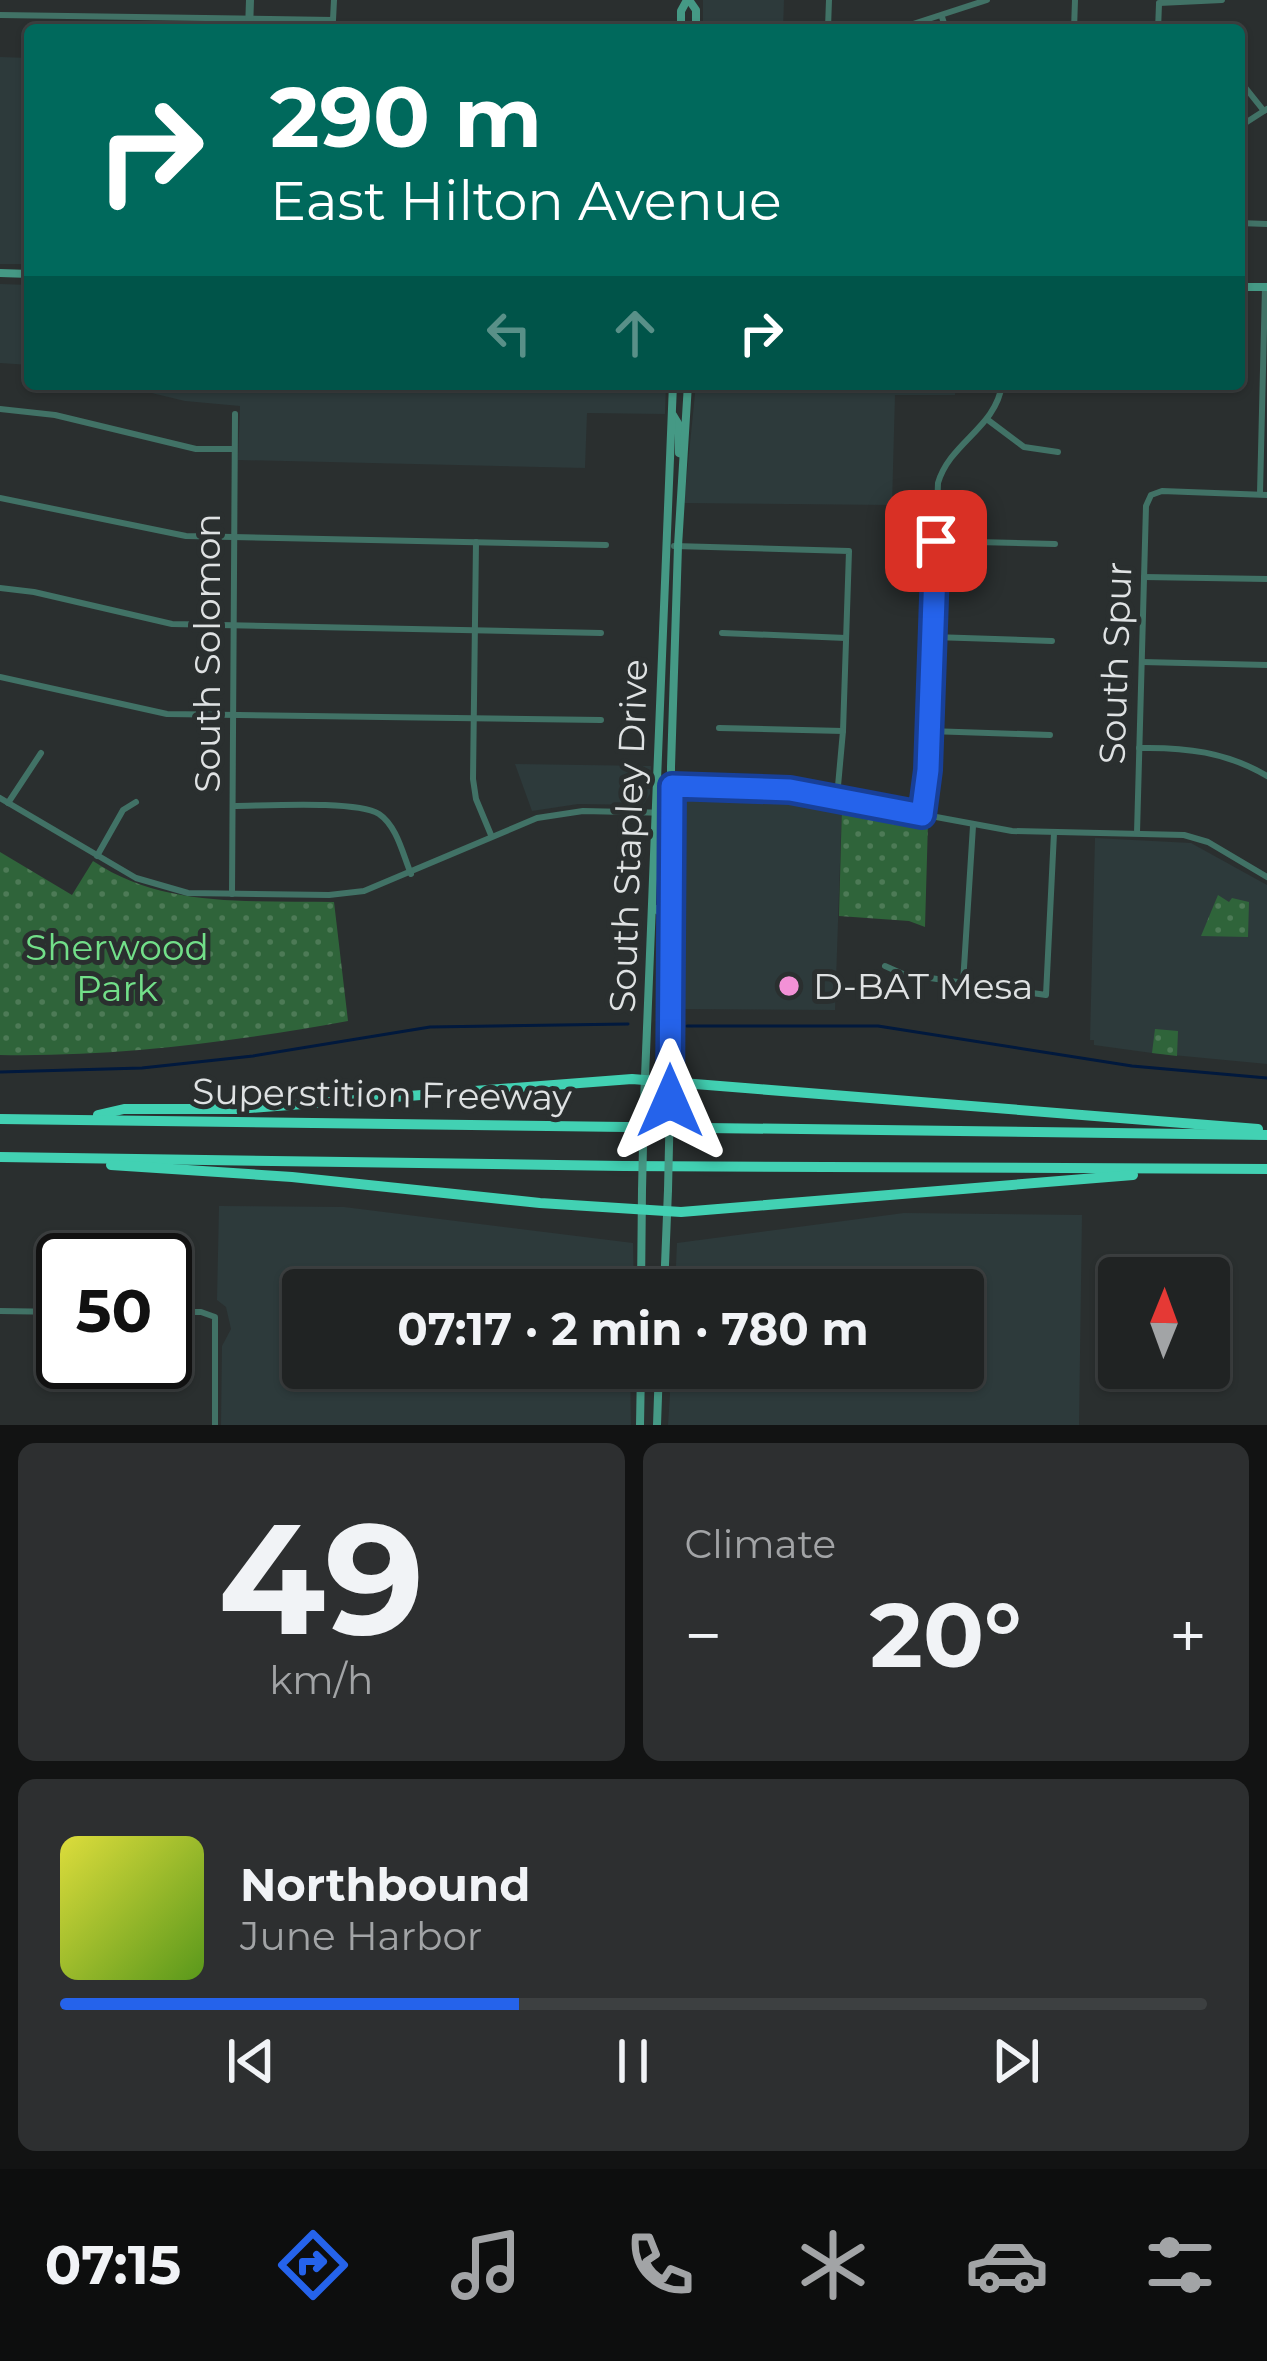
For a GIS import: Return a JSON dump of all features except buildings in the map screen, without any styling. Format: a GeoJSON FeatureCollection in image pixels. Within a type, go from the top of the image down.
{"type":"FeatureCollection","features":[{"type":"Feature","properties":{"kind":"highway"},"geometry":{"type":"LineString","coordinates":[[78,1120],[124,1109],[237,1108],[645,1079],[1267,1132]]}},
{"type":"Feature","properties":{"kind":"highway","name":"Superstition Freeway"},"geometry":{"type":"LineString","coordinates":[[0,1119],[1267,1132]]}},
{"type":"Feature","properties":{"kind":"highway"},"geometry":{"type":"LineString","coordinates":[[0,1157],[334,1180],[668,1212],[1213,1168]]}},
{"type":"Feature","properties":{"kind":"highway","name":"Superstition Freeway"},"geometry":{"type":"LineString","coordinates":[[0,1157],[646,1167],[1267,1169]]}},
{"type":"Feature","properties":{"kind":"main road","name":"South Stapley Drive"},"geometry":{"type":"LineString","coordinates":[[641,1269],[673,390]]}},
{"type":"Feature","properties":{"kind":"main road","name":"South Stapley Drive"},"geometry":{"type":"LineString","coordinates":[[665,1269],[671,813],[688,390]]}},
{"type":"Feature","properties":{"kind":"main road"},"geometry":{"type":"LineString","coordinates":[[672,414],[679,425],[679,452],[683,454]]}},
{"type":"Feature","properties":{"kind":"main road"},"geometry":{"type":"LineString","coordinates":[[656,860],[664,901],[670,908]]}},
{"type":"Feature","properties":{"kind":"main road"},"geometry":{"type":"LineString","coordinates":[[654,908],[663,914],[664,945],[669,952]]}},
{"type":"Feature","properties":{"kind":"main road"},"geometry":{"type":"LineString","coordinates":[[640,1425],[641,1389]]}},
{"type":"Feature","properties":{"kind":"main road"},"geometry":{"type":"LineString","coordinates":[[657,1425],[658,1389]]}},
{"type":"Feature","properties":{"kind":"street"},"geometry":{"type":"LineString","coordinates":[[266,24],[333,20],[334,0]]}},
{"type":"Feature","properties":{"kind":"street"},"geometry":{"type":"LineString","coordinates":[[902,24],[987,0]]}},
{"type":"Feature","properties":{"kind":"street"},"geometry":{"type":"LineString","coordinates":[[1159,2],[1222,0]]}},
{"type":"Feature","properties":{"kind":"street"},"geometry":{"type":"LineString","coordinates":[[0,15],[224,24]]}},
{"type":"Feature","properties":{"kind":"street"},"geometry":{"type":"LineString","coordinates":[[942,16],[944,24]]}},
{"type":"Feature","properties":{"kind":"street"},"geometry":{"type":"LineString","coordinates":[[1245,87],[1265,110]]}},
{"type":"Feature","properties":{"kind":"street"},"geometry":{"type":"LineString","coordinates":[[1263,495],[1266,287]]}},
{"type":"Feature","properties":{"kind":"street"},"geometry":{"type":"LineString","coordinates":[[922,815],[937,493],[944,467],[988,420],[1001,390]]}},
{"type":"Feature","properties":{"kind":"street"},"geometry":{"type":"LineString","coordinates":[[0,409],[55,415],[196,449],[234,449]]}},
{"type":"Feature","properties":{"kind":"street","name":"South Solomon"},"geometry":{"type":"LineString","coordinates":[[232,894],[235,414]]}},
{"type":"Feature","properties":{"kind":"street"},"geometry":{"type":"LineString","coordinates":[[988,420],[1024,448],[1058,452]]}},
{"type":"Feature","properties":{"kind":"street","name":"South Spur"},"geometry":{"type":"LineString","coordinates":[[1137,833],[1146,506],[1151,495],[1162,491],[1263,495]]}},
{"type":"Feature","properties":{"kind":"street"},"geometry":{"type":"LineString","coordinates":[[0,498],[186,536],[607,545]]}},
{"type":"Feature","properties":{"kind":"street"},"geometry":{"type":"LineString","coordinates":[[936,541],[1055,544]]}},
{"type":"Feature","properties":{"kind":"street"},"geometry":{"type":"LineString","coordinates":[[476,542],[476,799],[491,835]]}},
{"type":"Feature","properties":{"kind":"street"},"geometry":{"type":"LineString","coordinates":[[665,546],[849,551],[837,797]]}},
{"type":"Feature","properties":{"kind":"street"},"geometry":{"type":"LineString","coordinates":[[1144,578],[1267,579]]}},
{"type":"Feature","properties":{"kind":"street"},"geometry":{"type":"LineString","coordinates":[[0,588],[172,624],[602,633]]}},
{"type":"Feature","properties":{"kind":"street"},"geometry":{"type":"LineString","coordinates":[[722,632],[846,638]]}},
{"type":"Feature","properties":{"kind":"street"},"geometry":{"type":"LineString","coordinates":[[933,638],[1052,641]]}},
{"type":"Feature","properties":{"kind":"street"},"geometry":{"type":"LineString","coordinates":[[1142,662],[1267,665]]}},
{"type":"Feature","properties":{"kind":"street"},"geometry":{"type":"LineString","coordinates":[[0,676],[167,714],[601,720]]}},
{"type":"Feature","properties":{"kind":"street"},"geometry":{"type":"LineString","coordinates":[[719,728],[843,731]]}},
{"type":"Feature","properties":{"kind":"street"},"geometry":{"type":"LineString","coordinates":[[929,731],[1049,735]]}},
{"type":"Feature","properties":{"kind":"street"},"geometry":{"type":"LineString","coordinates":[[1139,748],[1217,754],[1267,776]]}},
{"type":"Feature","properties":{"kind":"street"},"geometry":{"type":"LineString","coordinates":[[40,753],[4,801],[136,878],[174,890],[333,895],[364,891],[491,835],[560,814],[671,813]]}},
{"type":"Feature","properties":{"kind":"street"},"geometry":{"type":"LineString","coordinates":[[658,786],[790,790],[973,826],[1184,835],[1208,842],[1267,878]]}},
{"type":"Feature","properties":{"kind":"street"},"geometry":{"type":"LineString","coordinates":[[97,856],[123,810],[136,802]]}},
{"type":"Feature","properties":{"kind":"street"},"geometry":{"type":"LineString","coordinates":[[233,806],[351,807],[378,814],[393,830],[411,874]]}},
{"type":"Feature","properties":{"kind":"street"},"geometry":{"type":"LineString","coordinates":[[963,983],[973,826]]}},
{"type":"Feature","properties":{"kind":"street"},"geometry":{"type":"LineString","coordinates":[[885,966],[903,974],[1046,995],[1054,832]]}},
{"type":"Feature","properties":{"kind":"street"},"geometry":{"type":"LineString","coordinates":[[0,1311],[36,1312]]}},
{"type":"Feature","properties":{"kind":"street"},"geometry":{"type":"LineString","coordinates":[[192,1312],[215,1317],[214,1425]]}},
{"type":"Feature","properties":{"kind":"shaded area"},"geometry":{"type":"Polygon","coordinates":[[[703,0],[784,0],[783,24],[703,24],[703,0]]]}},
{"type":"Feature","properties":{"kind":"shaded area"},"geometry":{"type":"Polygon","coordinates":[[[0,57],[24,58],[24,264],[0,264],[0,57]]]}},
{"type":"Feature","properties":{"kind":"shaded area"},"geometry":{"type":"Polygon","coordinates":[[[0,284],[24,285],[24,365],[0,363],[0,284]]]}},
{"type":"Feature","properties":{"kind":"shaded area"},"geometry":{"type":"Polygon","coordinates":[[[139,390],[666,390],[665,414],[587,413],[585,468],[238,460],[240,406],[185,401],[139,390]]]}},
{"type":"Feature","properties":{"kind":"shaded area"},"geometry":{"type":"Polygon","coordinates":[[[695,390],[955,390],[955,395],[895,395],[892,505],[684,503],[695,390]]]}},
{"type":"Feature","properties":{"kind":"shaded area"},"geometry":{"type":"Polygon","coordinates":[[[515,764],[651,766],[650,794],[643,805],[578,804],[532,811],[515,764]]]}},
{"type":"Feature","properties":{"kind":"shaded area"},"geometry":{"type":"Polygon","coordinates":[[[683,790],[794,794],[842,804],[835,1010],[678,1009],[676,798],[683,790]]]}},
{"type":"Feature","properties":{"kind":"shaded area"},"geometry":{"type":"Polygon","coordinates":[[[1095,838],[1191,843],[1267,885],[1267,1064],[1152,1053],[1094,1045],[1090,1040],[1095,838]]]}},
{"type":"Feature","properties":{"kind":"shaded area"},"geometry":{"type":"Polygon","coordinates":[[[219,1206],[344,1207],[633,1243],[634,1269],[282,1269],[282,1389],[630,1389],[631,1425],[221,1425],[222,1346],[231,1329],[226,1307],[217,1300],[219,1206]]]}},
{"type":"Feature","properties":{"kind":"shaded area"},"geometry":{"type":"Polygon","coordinates":[[[904,1213],[1082,1215],[1079,1425],[668,1425],[669,1389],[984,1389],[984,1269],[676,1269],[677,1243],[904,1213]]]}},
{"type":"Feature","properties":{"kind":"green space"},"geometry":{"type":"Polygon","coordinates":[[[842,804],[928,822],[925,927],[909,921],[839,916],[842,804]]]}},
{"type":"Feature","properties":{"kind":"green space","name":"Sherwood Park"},"geometry":{"type":"Polygon","coordinates":[[[0,852],[72,895],[93,861],[120,876],[179,895],[334,902],[348,1021],[175,1047],[0,1055],[0,852]]]}},
{"type":"Feature","properties":{"kind":"green space"},"geometry":{"type":"Polygon","coordinates":[[[1218,895],[1229,902],[1232,898],[1249,902],[1248,937],[1201,936],[1218,895]]]}},
{"type":"Feature","properties":{"kind":"green space"},"geometry":{"type":"Polygon","coordinates":[[[1155,1029],[1178,1031],[1177,1056],[1152,1053],[1155,1029]]]}},
{"type":"Feature","properties":{"kind":"waterway"},"geometry":{"type":"LineString","coordinates":[[0,1072],[142,1068],[253,1056],[430,1027],[628,1024]]}},
{"type":"Feature","properties":{"kind":"waterway"},"geometry":{"type":"LineString","coordinates":[[687,1026],[878,1026],[1132,1066],[1267,1078]]}},
{"type":"Feature","properties":{"kind":"place","name":"D-BAT Mesa"},"geometry":{"type":"Point","coordinates":[789,986]}},
{"type":"Feature","properties":{"kind":"route"},"geometry":{"type":"LineString","coordinates":[[670,1101],[672,786],[790,790],[922,815],[928,770],[936,541]]}}]}
